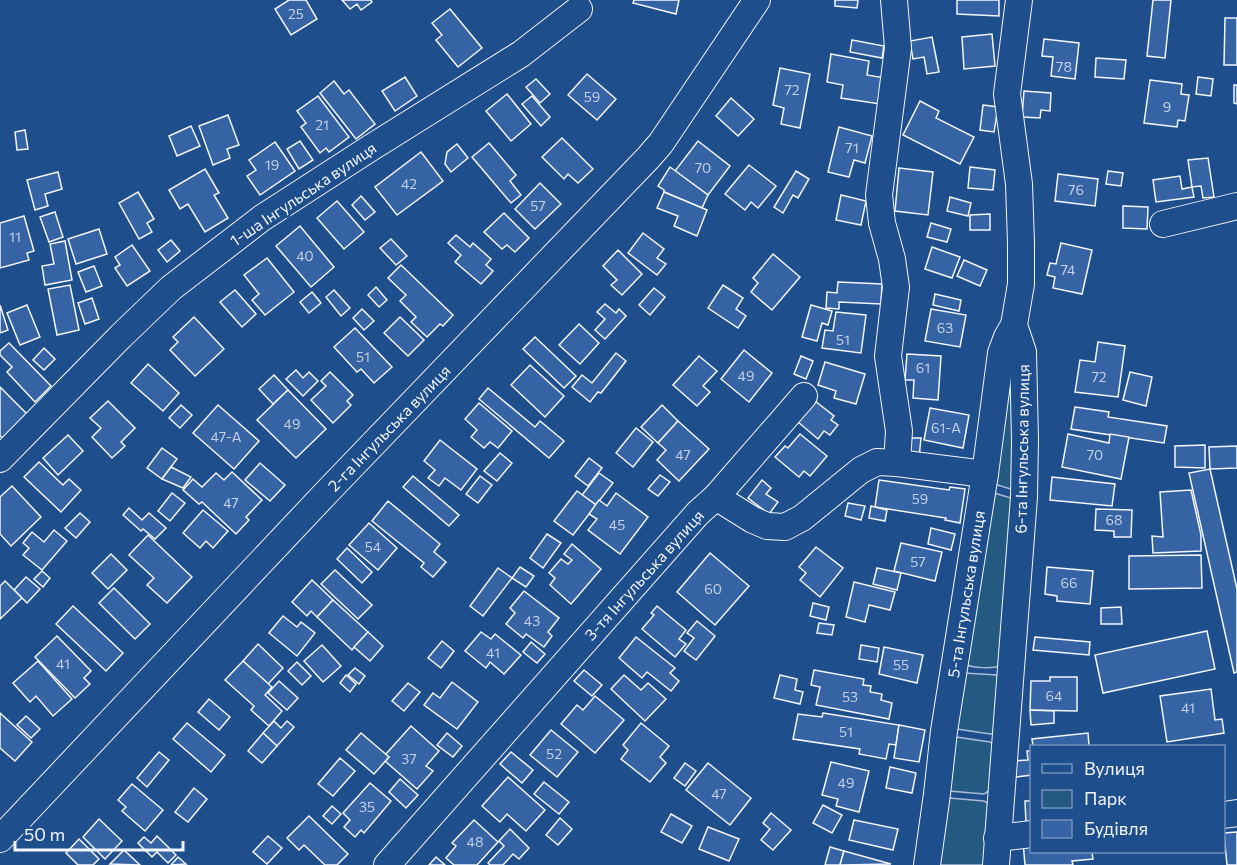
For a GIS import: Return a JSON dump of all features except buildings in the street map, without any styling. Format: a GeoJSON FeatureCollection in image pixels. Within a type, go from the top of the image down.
{"type":"FeatureCollection","features":[{"type":"Feature","properties":{"kind":"street","name":"2-га Інгульська вулиця"},"geometry":{"type":"LineString","coordinates":[[0,839],[326,493],[648,158],[661,143],[757,0]]}},
{"type":"Feature","properties":{"kind":"street"},"geometry":{"type":"LineString","coordinates":[[894,0],[898,48],[879,195],[882,223],[897,287],[888,356],[899,431],[897,463]]}},
{"type":"Feature","properties":{"kind":"street","name":"6-та Інгульська вулиця"},"geometry":{"type":"LineString","coordinates":[[996,865],[1024,497],[1023,352],[1014,325],[1021,284],[1021,243],[1018,184],[1007,94],[1019,0]]}},
{"type":"Feature","properties":{"kind":"street","name":"1-ша Інгульська вулиця"},"geometry":{"type":"LineString","coordinates":[[0,459],[121,336],[171,288],[207,260],[262,218],[521,54],[579,9]]}},
{"type":"Feature","properties":{"kind":"street"},"geometry":{"type":"LineString","coordinates":[[1163,224],[1237,206]]}},
{"type":"Feature","properties":{"kind":"street","name":"5-та Інгульська вулиця"},"geometry":{"type":"LineString","coordinates":[[927,865],[944,731],[985,474],[1001,353],[1014,325]]}},
{"type":"Feature","properties":{"kind":"street"},"geometry":{"type":"LineString","coordinates":[[716,497],[804,396]]}},
{"type":"Feature","properties":{"kind":"street","name":"3-тя Інгульська вулиця"},"geometry":{"type":"LineString","coordinates":[[387,865],[698,513],[716,497],[767,526],[785,526],[802,518],[861,470],[877,462],[985,474]]}},
{"type":"Feature","properties":{"kind":"street"},"geometry":{"type":"LineString","coordinates":[[997,838],[1030,834]]}},
{"type":"Feature","properties":{"kind":"green space"},"geometry":{"type":"Polygon","coordinates":[[[1011,345],[1014,490],[994,484],[1011,345]]]}},
{"type":"Feature","properties":{"kind":"green space"},"geometry":{"type":"Polygon","coordinates":[[[994,493],[1011,498],[1001,666],[982,668],[963,664],[994,493]]]}},
{"type":"Feature","properties":{"kind":"green space"},"geometry":{"type":"Polygon","coordinates":[[[964,673],[997,675],[1000,679],[995,733],[957,729],[953,726],[964,673]]]}},
{"type":"Feature","properties":{"kind":"green space"},"geometry":{"type":"Polygon","coordinates":[[[956,737],[990,742],[994,745],[992,789],[984,794],[950,791],[956,737]]]}},
{"type":"Feature","properties":{"kind":"green space"},"geometry":{"type":"Polygon","coordinates":[[[949,798],[984,801],[989,804],[987,865],[933,865],[949,798]]]}}]}
